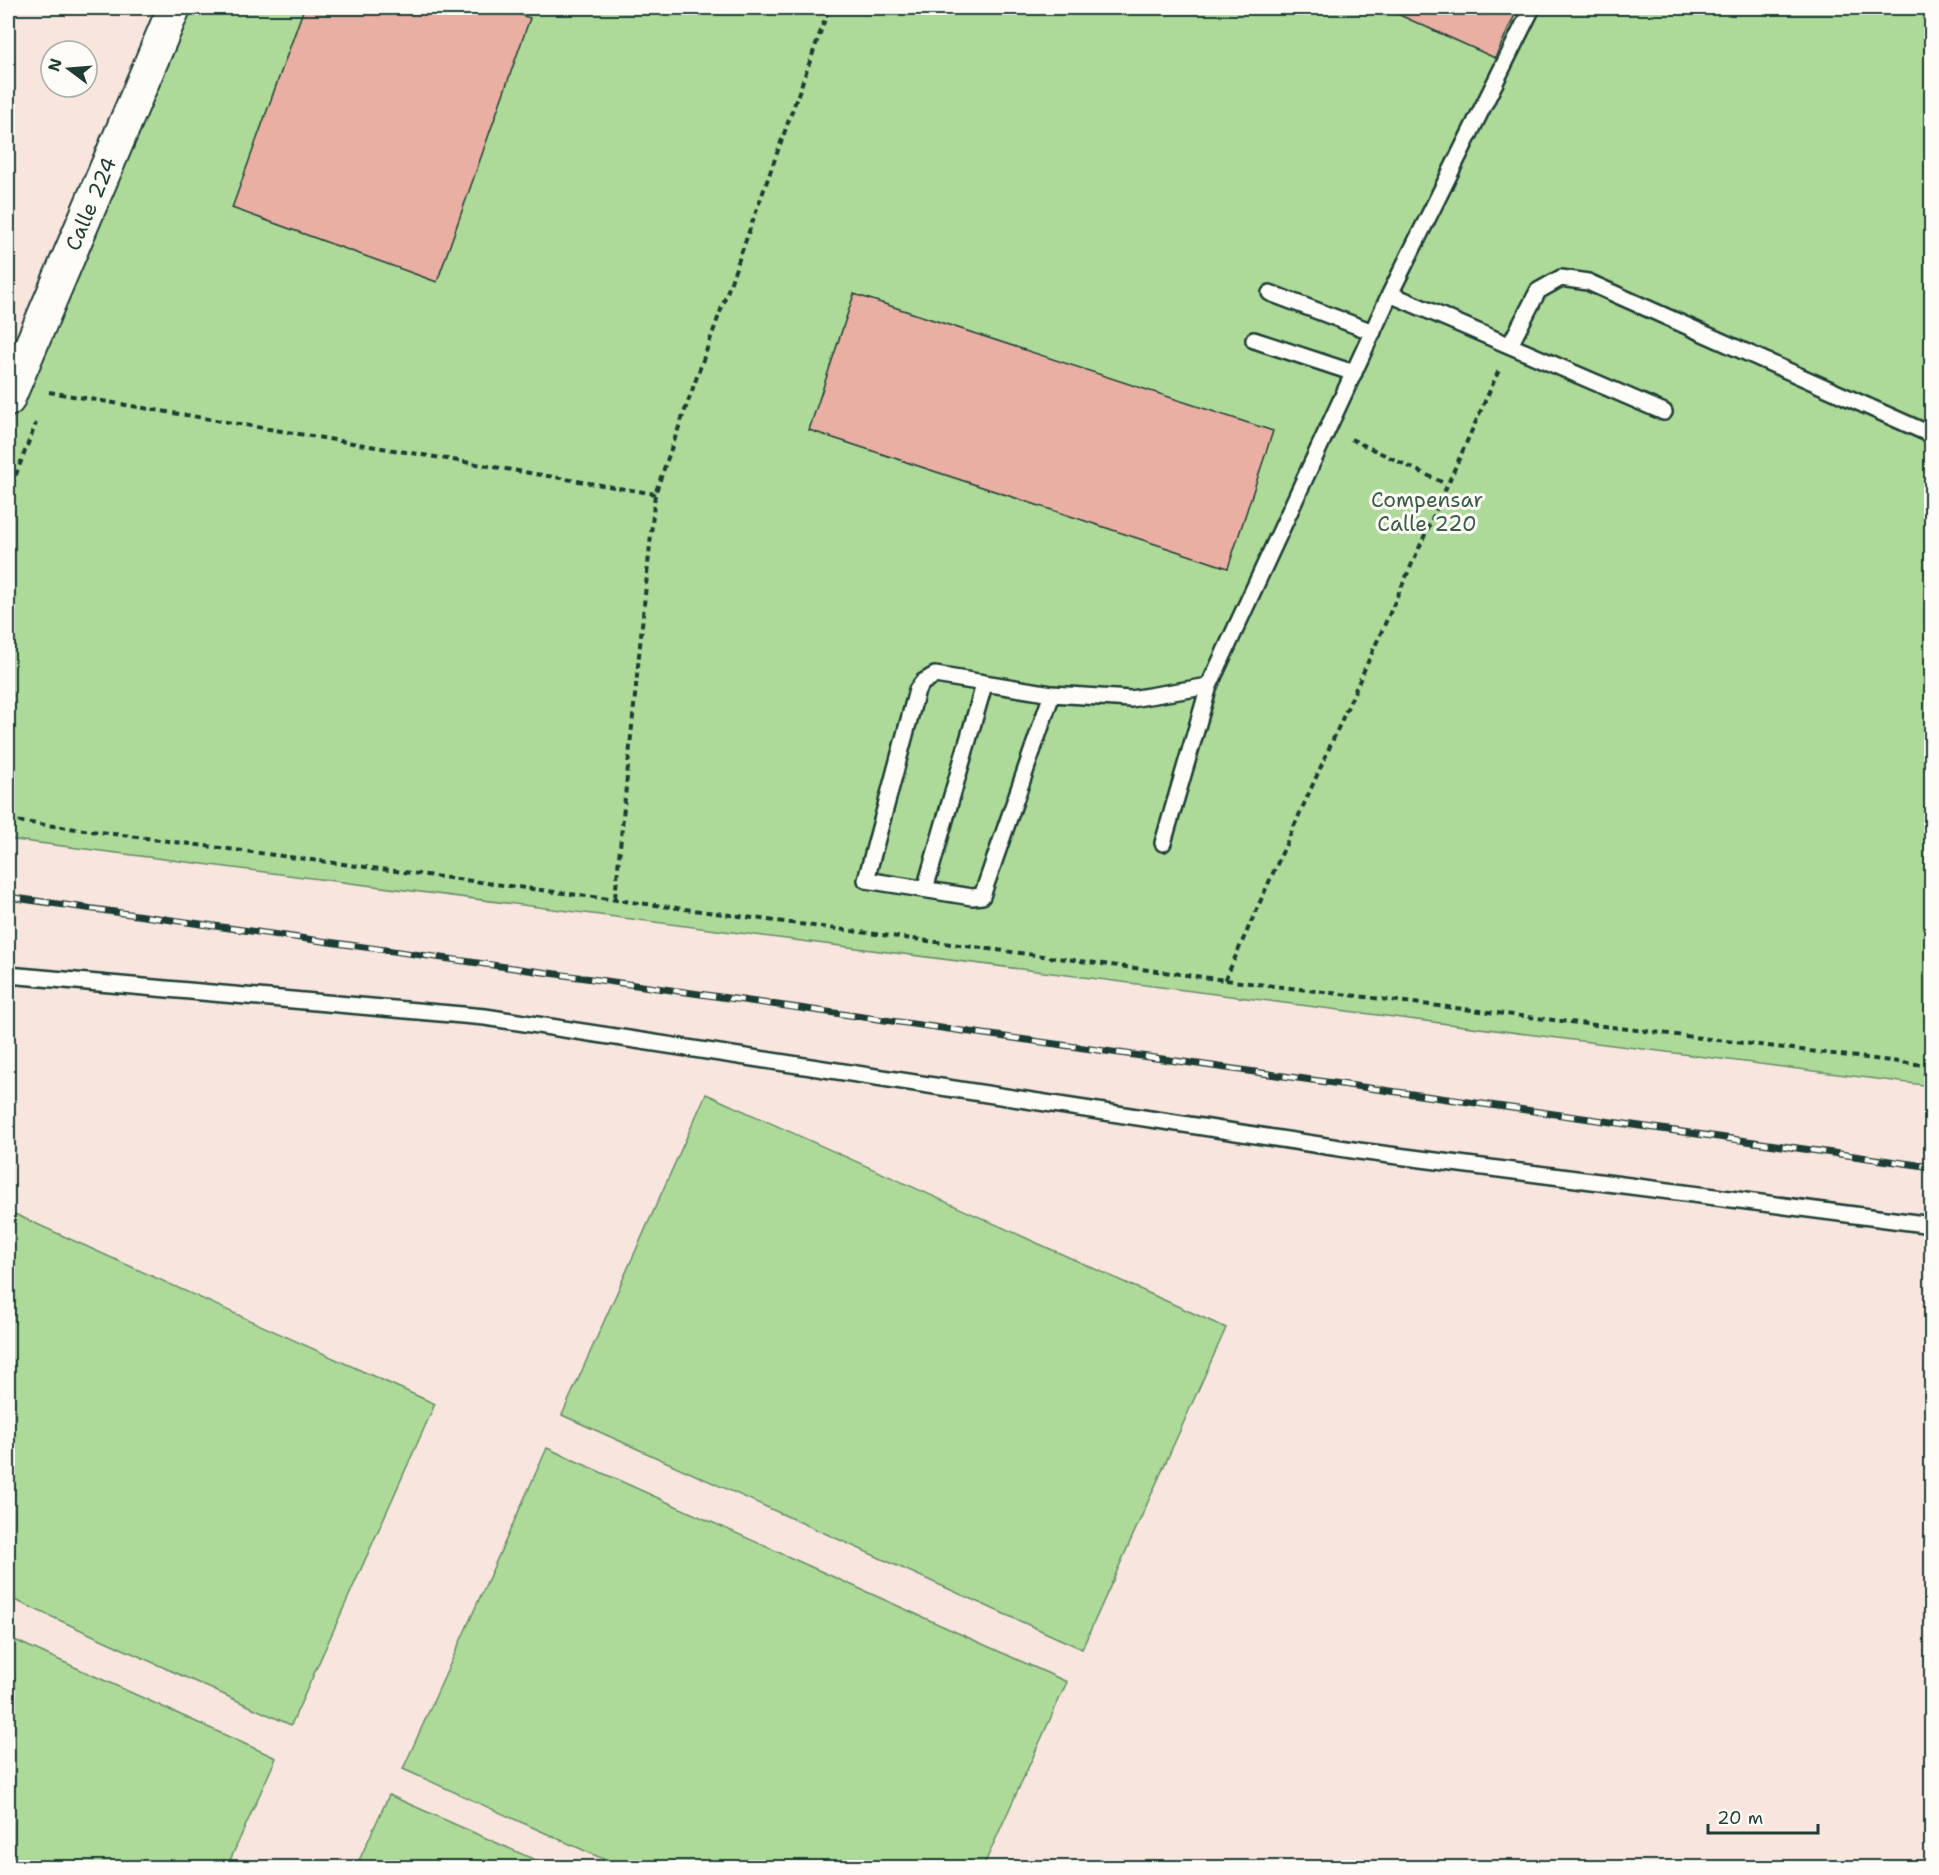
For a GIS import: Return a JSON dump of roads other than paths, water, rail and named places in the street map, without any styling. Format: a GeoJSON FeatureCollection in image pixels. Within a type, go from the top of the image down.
{"type":"FeatureCollection","features":[{"type":"Feature","properties":{"kind":"street","name":"Calle 224"},"geometry":{"type":"LineString","coordinates":[[8,400],[174,8]]}},
{"type":"Feature","properties":{"kind":"lane"},"geometry":{"type":"LineString","coordinates":[[1163,843],[1209,686],[1390,294],[1532,8]]}},
{"type":"Feature","properties":{"kind":"lane"},"geometry":{"type":"LineString","coordinates":[[1510,345],[1538,291],[1561,278],[1588,282],[1932,435]]}},
{"type":"Feature","properties":{"kind":"lane"},"geometry":{"type":"LineString","coordinates":[[1270,293],[1373,332]]}},
{"type":"Feature","properties":{"kind":"lane"},"geometry":{"type":"LineString","coordinates":[[1390,294],[1664,412]]}},
{"type":"Feature","properties":{"kind":"lane"},"geometry":{"type":"LineString","coordinates":[[1254,340],[1354,373]]}},
{"type":"Feature","properties":{"kind":"lane"},"geometry":{"type":"LineString","coordinates":[[1052,694],[982,896],[972,897],[866,880],[917,690],[923,682],[935,675],[984,685],[1052,694],[1131,699],[1209,686]]}},
{"type":"Feature","properties":{"kind":"lane"},"geometry":{"type":"LineString","coordinates":[[925,889],[984,685]]}},
{"type":"Feature","properties":{"kind":"lane"},"geometry":{"type":"LineString","coordinates":[[8,975],[485,1017],[1359,1151],[1932,1225]]}},
{"type":"Feature","properties":{"kind":"railway"},"geometry":{"type":"LineString","coordinates":[[8,897],[1932,1167]]}},
{"type":"Feature","properties":{"kind":"park label","name":"Compensar Calle 220"},"geometry":{"type":"Point","coordinates":[1427,512]}}]}
